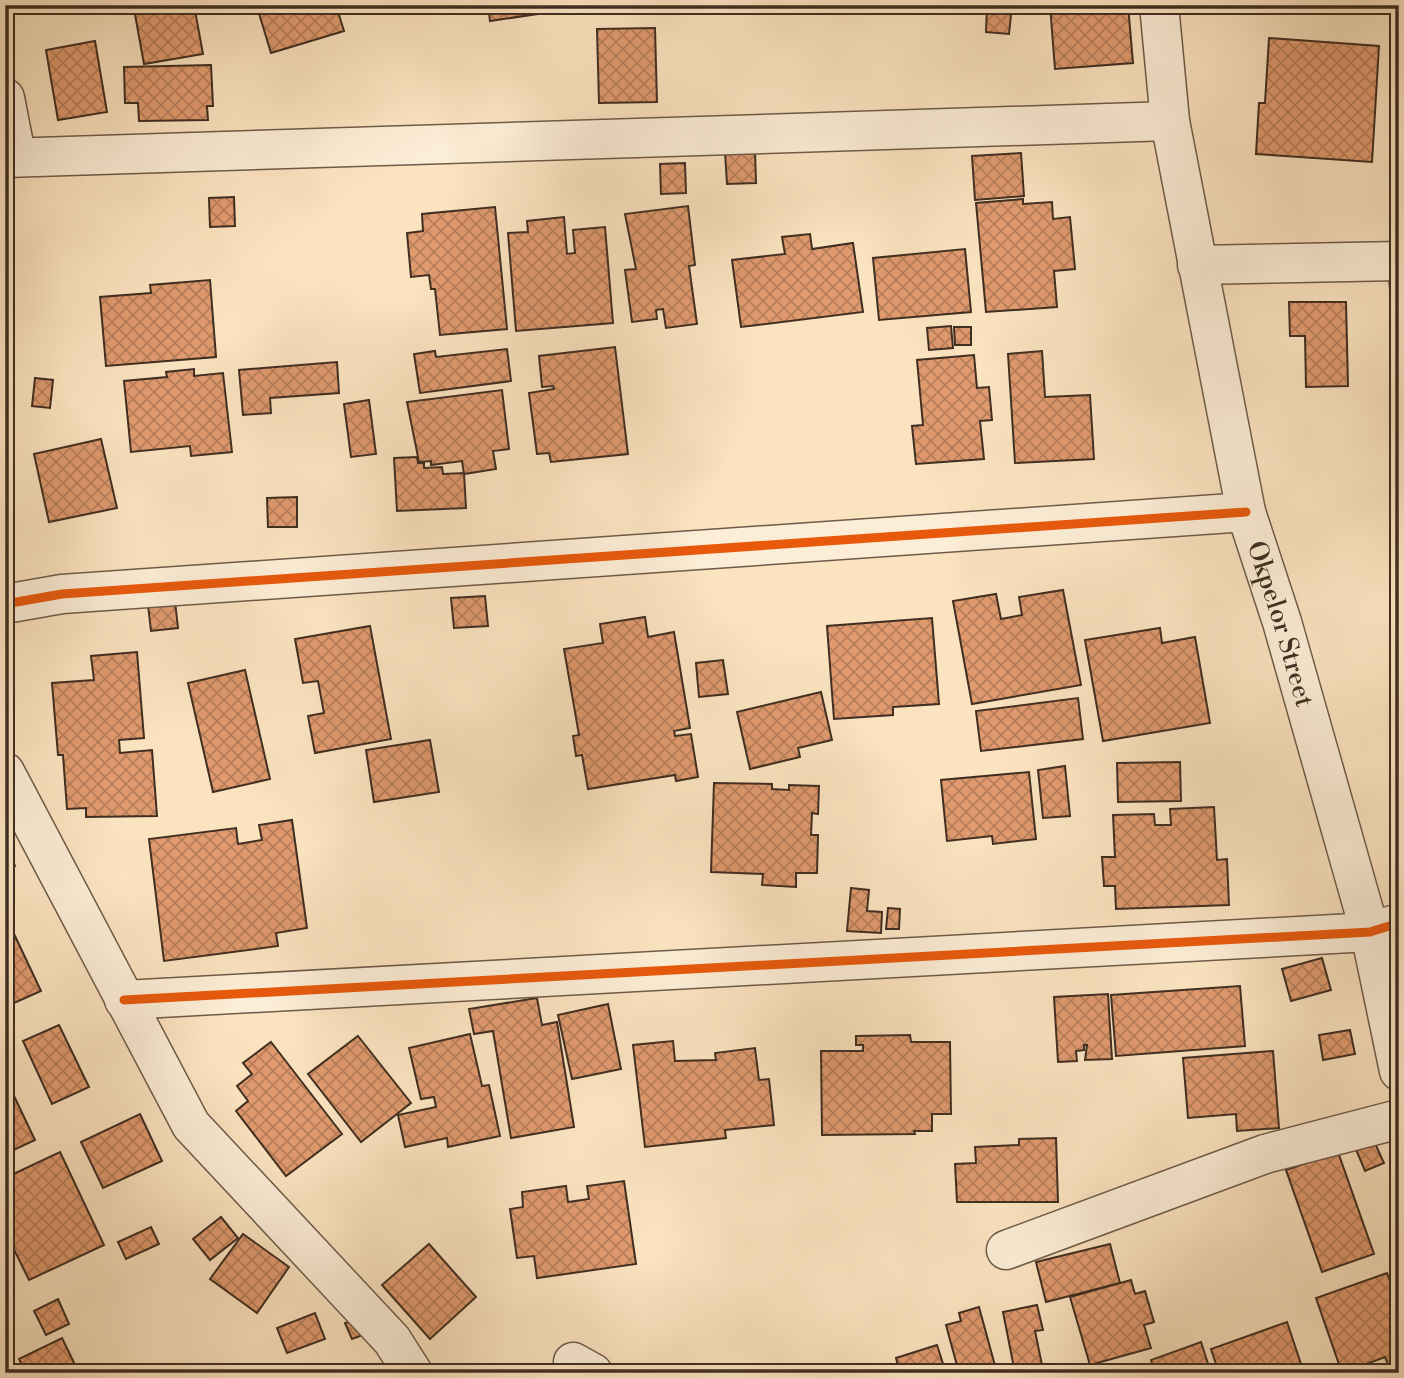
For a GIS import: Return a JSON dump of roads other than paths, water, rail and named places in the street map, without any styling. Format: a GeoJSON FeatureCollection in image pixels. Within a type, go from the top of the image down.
{"type":"FeatureCollection","features":[{"type":"Feature","properties":{"kind":"street","name":"Okpelor Street"},"geometry":{"type":"LineString","coordinates":[[1159,5],[1170,121],[1246,512],[1384,927],[1399,1071]]}},
{"type":"Feature","properties":{"kind":"street"},"geometry":{"type":"LineString","coordinates":[[5,98],[11,157],[1170,121]]}},
{"type":"Feature","properties":{"kind":"street"},"geometry":{"type":"LineString","coordinates":[[1197,265],[1399,261]]}},
{"type":"Feature","properties":{"kind":"street"},"geometry":{"type":"LineString","coordinates":[[5,604],[62,594],[1246,512]]}},
{"type":"Feature","properties":{"kind":"street"},"geometry":{"type":"LineString","coordinates":[[5,772],[191,1125],[392,1340],[413,1373]]}},
{"type":"Feature","properties":{"kind":"street"},"geometry":{"type":"LineString","coordinates":[[124,1000],[1384,927]]}},
{"type":"Feature","properties":{"kind":"street"},"geometry":{"type":"LineString","coordinates":[[1006,1250],[1265,1154],[1399,1119]]}}]}
